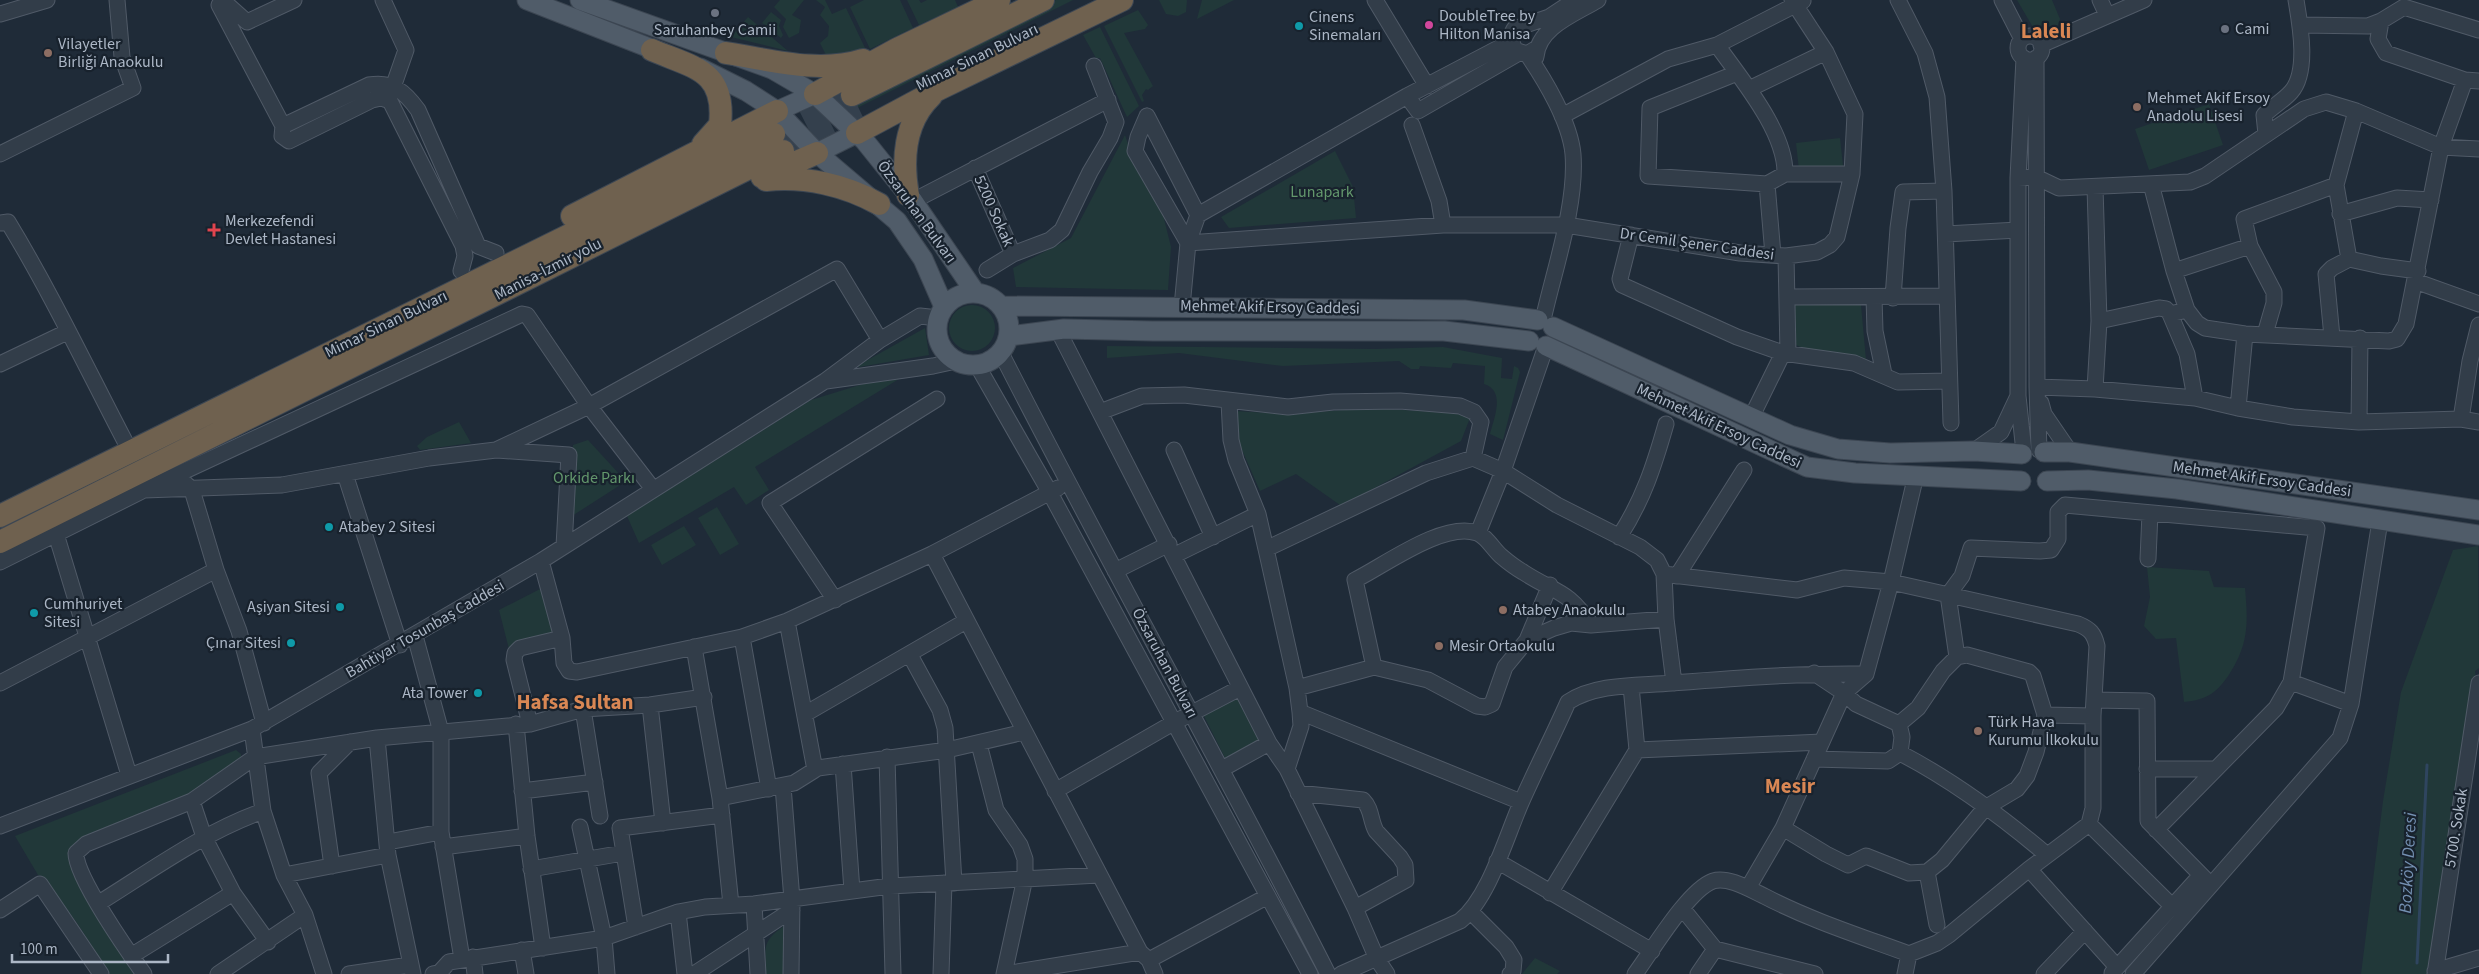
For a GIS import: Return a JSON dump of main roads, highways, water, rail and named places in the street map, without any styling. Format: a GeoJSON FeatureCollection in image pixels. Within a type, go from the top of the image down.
{"type":"FeatureCollection","features":[{"type":"Feature","properties":{"kind":"highway"},"geometry":{"type":"LineString","coordinates":[[815,94],[897,49],[999,0]]}},
{"type":"Feature","properties":{"kind":"highway","name":"Mimar Sinan Bulvarı"},"geometry":{"type":"LineString","coordinates":[[857,114],[1043,0]]}},
{"type":"Feature","properties":{"kind":"highway","name":"Mimar Sinan Bulvarı"},"geometry":{"type":"LineString","coordinates":[[857,114],[1093,0]]}},
{"type":"Feature","properties":{"kind":"highway"},"geometry":{"type":"LineString","coordinates":[[857,114],[939,89],[1122,0]]}},
{"type":"Feature","properties":{"kind":"highway"},"geometry":{"type":"LineString","coordinates":[[726,53],[790,63],[843,66],[897,49]]}},
{"type":"Feature","properties":{"kind":"highway"},"geometry":{"type":"LineString","coordinates":[[652,50],[704,72],[715,83],[721,96],[720,125],[695,152]]}},
{"type":"Feature","properties":{"kind":"highway"},"geometry":{"type":"LineString","coordinates":[[910,198],[904,154],[917,115],[939,89]]}},
{"type":"Feature","properties":{"kind":"highway"},"geometry":{"type":"LineString","coordinates":[[736,189],[777,136]]}},
{"type":"Feature","properties":{"kind":"highway"},"geometry":{"type":"LineString","coordinates":[[290,371],[461,271],[695,152],[777,136],[816,153]]}},
{"type":"Feature","properties":{"kind":"highway","name":"Mimar Sinan Bulvarı"},"geometry":{"type":"LineString","coordinates":[[0,516],[290,371],[777,136]]}},
{"type":"Feature","properties":{"kind":"highway","name":"Manisa-İzmir yolu"},"geometry":{"type":"LineString","coordinates":[[313,387],[777,136]]}},
{"type":"Feature","properties":{"kind":"highway"},"geometry":{"type":"LineString","coordinates":[[0,542],[313,387],[517,300],[736,189],[762,180],[781,178],[807,180],[841,187],[879,204]]}},
{"type":"Feature","properties":{"kind":"main road","name":"Özsaruhan Bulvarı"},"geometry":{"type":"LineString","coordinates":[[527,0],[715,74],[777,136],[816,153],[897,221],[924,259],[934,279],[941,312]]}},
{"type":"Feature","properties":{"kind":"main road","name":"Özsaruhan Bulvarı"},"geometry":{"type":"LineString","coordinates":[[580,0],[598,4],[772,70],[815,94],[857,114],[910,198],[975,292]]}},
{"type":"Feature","properties":{"kind":"main road"},"geometry":{"type":"LineString","coordinates":[[777,136],[815,94]]}},
{"type":"Feature","properties":{"kind":"main road"},"geometry":{"type":"LineString","coordinates":[[816,153],[857,114]]}},
{"type":"Feature","properties":{"kind":"main road"},"geometry":{"type":"LineString","coordinates":[[975,292],[994,299],[1002,306],[1007,315],[1009,336],[1001,353],[986,363],[977,365],[956,361],[941,346],[937,335],[941,312],[957,296],[975,292]]}},
{"type":"Feature","properties":{"kind":"main road","name":"Mehmet Akif Ersoy Caddesi"},"geometry":{"type":"LineString","coordinates":[[1002,306],[1182,306],[1464,310],[1545,322],[1790,435],[1838,449],[1890,453],[1974,451],[2070,452],[2479,510]]}},
{"type":"Feature","properties":{"kind":"main road"},"geometry":{"type":"LineString","coordinates":[[1536,343],[1528,328],[1545,322]]}},
{"type":"Feature","properties":{"kind":"main road","name":"Mehmet Akif Ersoy Caddesi"},"geometry":{"type":"LineString","coordinates":[[1009,336],[1064,328],[1153,331],[1444,331],[1536,343],[1807,467],[1855,473],[2021,481]]}},
{"type":"Feature","properties":{"kind":"main road"},"geometry":{"type":"LineString","coordinates":[[2032,452],[2052,466],[2047,481],[2031,486],[2021,481],[2015,467],[2032,452]]}},
{"type":"Feature","properties":{"kind":"main road","name":"Mehmet Akif Ersoy Caddesi"},"geometry":{"type":"LineString","coordinates":[[2047,481],[2088,480],[2177,489],[2479,535]]}},
{"type":"Feature","properties":{"kind":"waterway","name":"Bozköy Deresi"},"geometry":{"type":"LineString","coordinates":[[2417,963],[2427,765]]}},
{"type":"Feature","properties":{"kind":"tunnel"},"geometry":{"type":"LineString","coordinates":[[774,134],[852,95]]}},
{"type":"Feature","properties":{"kind":"tunnel"},"geometry":{"type":"LineString","coordinates":[[783,151],[861,113]]}},
{"type":"Feature","properties":{"kind":"place","name":"Saruhanbey Camii"},"geometry":{"type":"Point","coordinates":[715,13]}},
{"type":"Feature","properties":{"kind":"place","name":"DoubleTree by Hilton Manisa"},"geometry":{"type":"Point","coordinates":[1429,25]}},
{"type":"Feature","properties":{"kind":"place","name":"Cinens Sinemaları"},"geometry":{"type":"Point","coordinates":[1299,26]}},
{"type":"Feature","properties":{"kind":"place","name":"Cami"},"geometry":{"type":"Point","coordinates":[2225,29]}},
{"type":"Feature","properties":{"kind":"place","name":"Vilayetler Birliği Anaokulu"},"geometry":{"type":"Point","coordinates":[48,53]}},
{"type":"Feature","properties":{"kind":"place","name":"Mehmet Akif Ersoy Anadolu Lisesi"},"geometry":{"type":"Point","coordinates":[2137,107]}},
{"type":"Feature","properties":{"kind":"place","name":"Merkezefendi Devlet Hastanesi"},"geometry":{"type":"Point","coordinates":[214,230]}},
{"type":"Feature","properties":{"kind":"place","name":"Atabey 2 Sitesi"},"geometry":{"type":"Point","coordinates":[329,527]}},
{"type":"Feature","properties":{"kind":"place","name":"Aşiyan Sitesi"},"geometry":{"type":"Point","coordinates":[340,607]}},
{"type":"Feature","properties":{"kind":"place","name":"Atabey Anaokulu"},"geometry":{"type":"Point","coordinates":[1503,610]}},
{"type":"Feature","properties":{"kind":"place","name":"Cumhuriyet Sitesi"},"geometry":{"type":"Point","coordinates":[34,613]}},
{"type":"Feature","properties":{"kind":"place","name":"Çınar Sitesi"},"geometry":{"type":"Point","coordinates":[291,643]}},
{"type":"Feature","properties":{"kind":"place","name":"Mesir Ortaokulu"},"geometry":{"type":"Point","coordinates":[1439,646]}},
{"type":"Feature","properties":{"kind":"place","name":"Ata Tower"},"geometry":{"type":"Point","coordinates":[478,693]}},
{"type":"Feature","properties":{"kind":"place","name":"Türk Hava Kurumu İlkokulu"},"geometry":{"type":"Point","coordinates":[1978,731]}},
{"type":"Feature","properties":{"kind":"district","name":"Laleli"},"geometry":{"type":"Point","coordinates":[2046,31]}},
{"type":"Feature","properties":{"kind":"district","name":"Hafsa Sultan"},"geometry":{"type":"Point","coordinates":[575,702]}},
{"type":"Feature","properties":{"kind":"district","name":"Mesir"},"geometry":{"type":"Point","coordinates":[1790,786]}},
{"type":"Feature","properties":{"kind":"park label","name":"Lunapark"},"geometry":{"type":"Point","coordinates":[1322,192]}},
{"type":"Feature","properties":{"kind":"park label","name":"Orkide Parkı"},"geometry":{"type":"Point","coordinates":[594,478]}}]}
